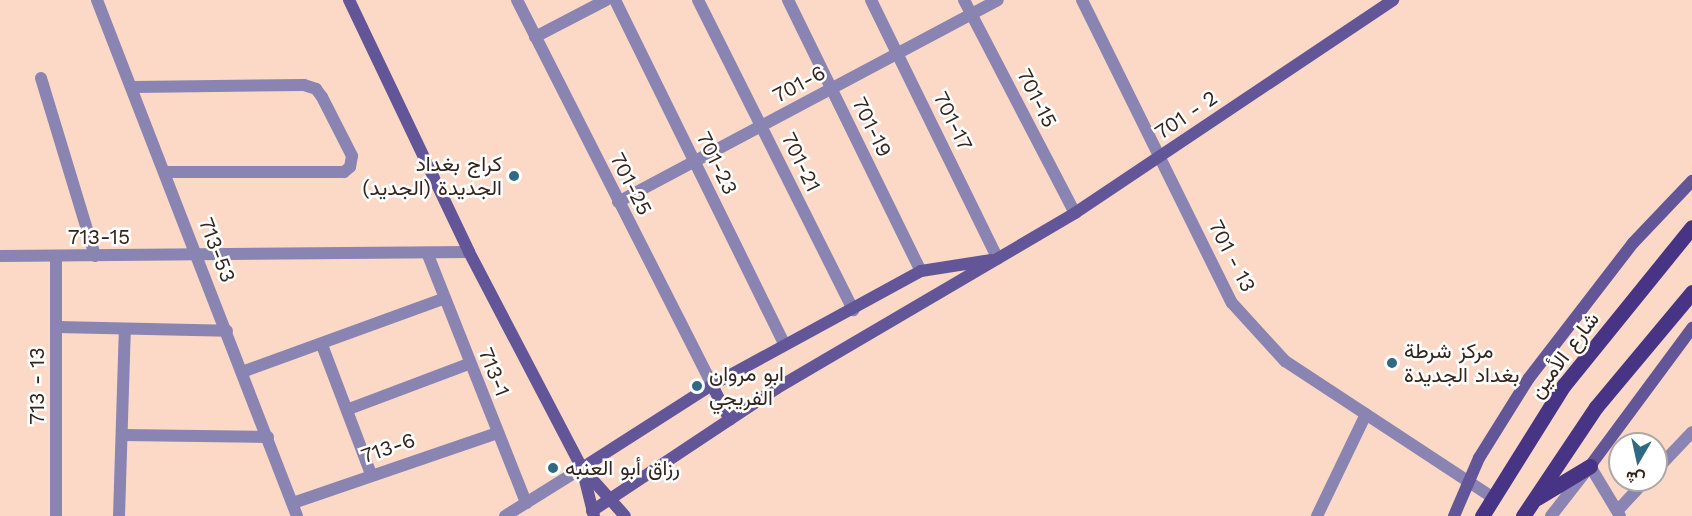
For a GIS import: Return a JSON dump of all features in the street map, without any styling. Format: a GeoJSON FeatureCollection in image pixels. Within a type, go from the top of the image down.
{"type":"FeatureCollection","features":[{"type":"Feature","properties":{"kind":"main road","name":"شارع الأمين"},"geometry":{"type":"LineString","coordinates":[[1482,516],[1564,385],[1692,227]]}},
{"type":"Feature","properties":{"kind":"main road"},"geometry":{"type":"LineString","coordinates":[[1523,516],[1596,407],[1692,292]]}},
{"type":"Feature","properties":{"kind":"main road"},"geometry":{"type":"LineString","coordinates":[[1531,501],[1590,466]]}},
{"type":"Feature","properties":{"kind":"street","name":"713-53"},"geometry":{"type":"LineString","coordinates":[[97,0],[199,256],[297,516]]}},
{"type":"Feature","properties":{"kind":"street"},"geometry":{"type":"LineString","coordinates":[[349,0],[469,252],[582,468],[612,498],[625,516]]}},
{"type":"Feature","properties":{"kind":"street","name":"701-25"},"geometry":{"type":"LineString","coordinates":[[517,0],[712,385]]}},
{"type":"Feature","properties":{"kind":"street"},"geometry":{"type":"LineString","coordinates":[[535,37],[606,0]]}},
{"type":"Feature","properties":{"kind":"street","name":"701-23"},"geometry":{"type":"LineString","coordinates":[[615,0],[784,343]]}},
{"type":"Feature","properties":{"kind":"street","name":"701-21"},"geometry":{"type":"LineString","coordinates":[[699,0],[853,310]]}},
{"type":"Feature","properties":{"kind":"street","name":"701-19"},"geometry":{"type":"LineString","coordinates":[[788,0],[921,270]]}},
{"type":"Feature","properties":{"kind":"street","name":"701-17"},"geometry":{"type":"LineString","coordinates":[[871,0],[998,259]]}},
{"type":"Feature","properties":{"kind":"street","name":"701-15"},"geometry":{"type":"LineString","coordinates":[[964,0],[1075,213]]}},
{"type":"Feature","properties":{"kind":"street","name":"701-6"},"geometry":{"type":"LineString","coordinates":[[618,202],[998,0]]}},
{"type":"Feature","properties":{"kind":"street","name":"701 - 13"},"geometry":{"type":"LineString","coordinates":[[1082,0],[1232,303],[1285,361],[1492,497]]}},
{"type":"Feature","properties":{"kind":"street","name":"701 - 2"},"geometry":{"type":"LineString","coordinates":[[590,514],[730,420],[1075,213],[1394,0]]}},
{"type":"Feature","properties":{"kind":"street"},"geometry":{"type":"LineString","coordinates":[[41,78],[95,256]]}},
{"type":"Feature","properties":{"kind":"street"},"geometry":{"type":"LineString","coordinates":[[133,87],[304,85],[316,90],[322,98],[352,156],[350,167],[345,172],[166,172]]}},
{"type":"Feature","properties":{"kind":"street"},"geometry":{"type":"LineString","coordinates":[[1454,516],[1479,458],[1528,378],[1633,243],[1692,181]]}},
{"type":"Feature","properties":{"kind":"street","name":"713-15"},"geometry":{"type":"LineString","coordinates":[[0,256],[428,255],[469,252]]}},
{"type":"Feature","properties":{"kind":"street","name":"713-1"},"geometry":{"type":"LineString","coordinates":[[428,255],[443,299],[526,503]]}},
{"type":"Feature","properties":{"kind":"street","name":"713 - 13"},"geometry":{"type":"LineString","coordinates":[[56,256],[56,516]]}},
{"type":"Feature","properties":{"kind":"street"},"geometry":{"type":"LineString","coordinates":[[504,516],[712,385],[784,343],[853,310],[921,270],[998,259]]}},
{"type":"Feature","properties":{"kind":"street"},"geometry":{"type":"LineString","coordinates":[[242,372],[322,345],[443,299]]}},
{"type":"Feature","properties":{"kind":"street"},"geometry":{"type":"LineString","coordinates":[[57,327],[227,331]]}},
{"type":"Feature","properties":{"kind":"street"},"geometry":{"type":"LineString","coordinates":[[1551,516],[1692,328]]}},
{"type":"Feature","properties":{"kind":"street"},"geometry":{"type":"LineString","coordinates":[[119,516],[125,330]]}},
{"type":"Feature","properties":{"kind":"street"},"geometry":{"type":"LineString","coordinates":[[322,345],[349,409],[371,474]]}},
{"type":"Feature","properties":{"kind":"street"},"geometry":{"type":"LineString","coordinates":[[349,409],[469,364]]}},
{"type":"Feature","properties":{"kind":"street"},"geometry":{"type":"LineString","coordinates":[[712,385],[730,420]]}},
{"type":"Feature","properties":{"kind":"street"},"geometry":{"type":"LineString","coordinates":[[1317,516],[1366,414]]}},
{"type":"Feature","properties":{"kind":"street"},"geometry":{"type":"LineString","coordinates":[[1668,457],[1692,432]]}},
{"type":"Feature","properties":{"kind":"street","name":"713-6"},"geometry":{"type":"LineString","coordinates":[[292,503],[371,474],[497,433]]}},
{"type":"Feature","properties":{"kind":"street"},"geometry":{"type":"LineString","coordinates":[[122,435],[268,437]]}},
{"type":"Feature","properties":{"kind":"street"},"geometry":{"type":"LineString","coordinates":[[1590,466],[1619,513],[1636,492]]}},
{"type":"Feature","properties":{"kind":"street"},"geometry":{"type":"LineString","coordinates":[[582,468],[590,514]]}},
{"type":"Feature","properties":{"kind":"place","name":"كراج بغداد الجديدة (الجديد)"},"geometry":{"type":"Point","coordinates":[514,176]}},
{"type":"Feature","properties":{"kind":"place","name":"مركز شرطة بغداد الجديدة"},"geometry":{"type":"Point","coordinates":[1392,363]}},
{"type":"Feature","properties":{"kind":"place","name":"ابو مروان الفريجي"},"geometry":{"type":"Point","coordinates":[697,386]}},
{"type":"Feature","properties":{"kind":"place","name":"رزاق أبو العنبه"},"geometry":{"type":"Point","coordinates":[553,468]}}]}
